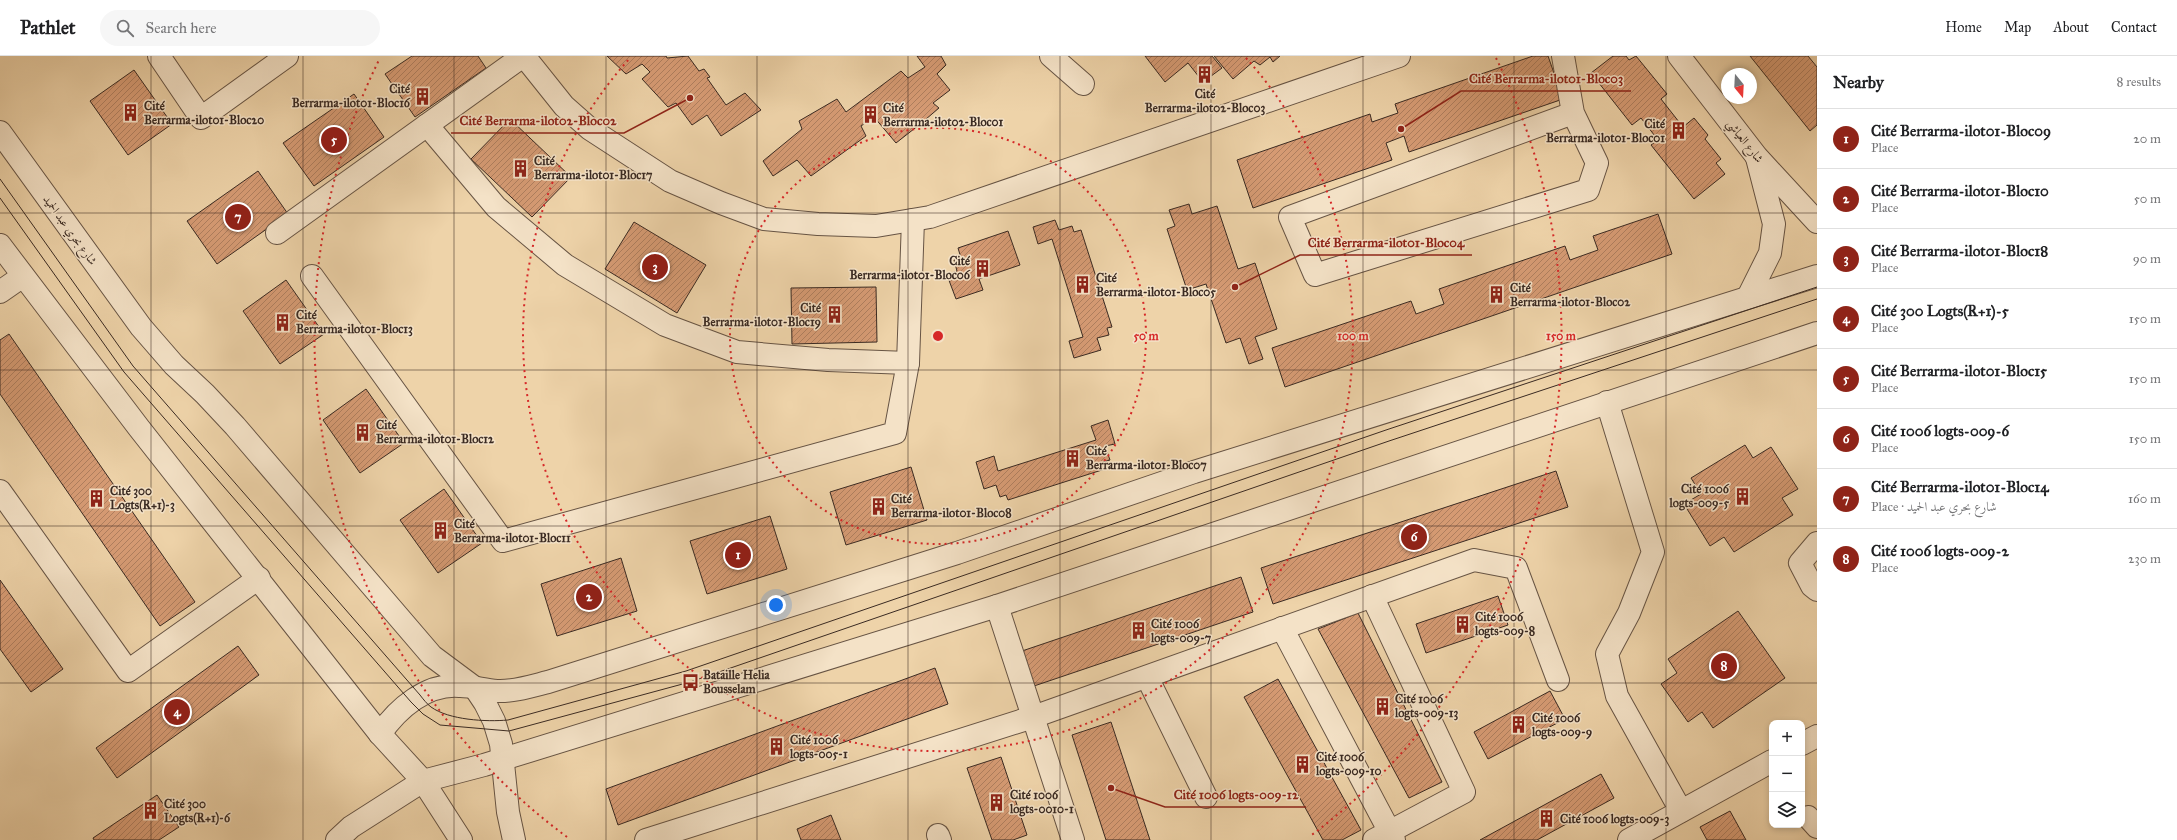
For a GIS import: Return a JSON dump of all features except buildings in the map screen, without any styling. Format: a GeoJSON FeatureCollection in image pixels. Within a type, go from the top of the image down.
{"type":"FeatureCollection","features":[{"type":"Feature","properties":{"kind":"street"},"geometry":{"type":"LineString","coordinates":[[159,56],[201,118],[287,56]]}},
{"type":"Feature","properties":{"kind":"street"},"geometry":{"type":"LineString","coordinates":[[276,233],[524,56],[564,106],[590,129],[670,181],[721,203],[764,219],[818,224],[876,226],[930,217],[1399,56]]}},
{"type":"Feature","properties":{"kind":"street"},"geometry":{"type":"LineString","coordinates":[[1051,56],[1083,84]]}},
{"type":"Feature","properties":{"kind":"street"},"geometry":{"type":"LineString","coordinates":[[1564,56],[1573,113],[1597,163],[1588,190],[1315,275],[1290,217],[1573,113]]}},
{"type":"Feature","properties":{"kind":"street","name":"شارع العياشي"},"geometry":{"type":"LineString","coordinates":[[1679,56],[1757,157],[1817,222]]}},
{"type":"Feature","properties":{"kind":"street"},"geometry":{"type":"LineString","coordinates":[[427,125],[502,212],[565,265],[665,325],[737,352],[828,360],[908,363]]}},
{"type":"Feature","properties":{"kind":"street","name":"شارع بحري عبد الحميد"},"geometry":{"type":"LineString","coordinates":[[0,132],[141,327],[174,365],[205,394],[235,426],[432,656],[475,688]]}},
{"type":"Feature","properties":{"kind":"street"},"geometry":{"type":"LineString","coordinates":[[1748,297],[1770,253],[1774,224],[1757,157]]}},
{"type":"Feature","properties":{"kind":"street"},"geometry":{"type":"LineString","coordinates":[[312,276],[503,541],[895,433],[908,363],[913,220]]}},
{"type":"Feature","properties":{"kind":"street"},"geometry":{"type":"LineString","coordinates":[[0,245],[139,428],[259,578],[380,734],[423,782],[461,840]]}},
{"type":"Feature","properties":{"kind":"street"},"geometry":{"type":"LineString","coordinates":[[0,292],[23,276]]}},
{"type":"Feature","properties":{"kind":"street"},"geometry":{"type":"LineString","coordinates":[[380,734],[400,711],[432,689],[444,686],[498,691],[548,682],[957,553],[1194,472],[1817,276]]}},
{"type":"Feature","properties":{"kind":"street"},"geometry":{"type":"LineString","coordinates":[[337,840],[352,827],[423,782],[997,606],[1817,333]]}},
{"type":"Feature","properties":{"kind":"street"},"geometry":{"type":"LineString","coordinates":[[1608,402],[1653,552],[1629,613],[1607,654],[1617,696],[1681,811]]}},
{"type":"Feature","properties":{"kind":"street"},"geometry":{"type":"LineString","coordinates":[[0,492],[128,671],[259,578]]}},
{"type":"Feature","properties":{"kind":"street"},"geometry":{"type":"LineString","coordinates":[[1817,543],[1800,563],[1812,586],[1817,590]]}},
{"type":"Feature","properties":{"kind":"street"},"geometry":{"type":"LineString","coordinates":[[646,840],[1033,717],[1474,560],[1516,568],[1558,680]]}},
{"type":"Feature","properties":{"kind":"street"},"geometry":{"type":"LineString","coordinates":[[1282,628],[1386,837],[1464,792],[1372,596]]}},
{"type":"Feature","properties":{"kind":"street"},"geometry":{"type":"LineString","coordinates":[[997,606],[1073,840]]}},
{"type":"Feature","properties":{"kind":"street"},"geometry":{"type":"LineString","coordinates":[[1147,677],[1206,797]]}},
{"type":"Feature","properties":{"kind":"street"},"geometry":{"type":"LineString","coordinates":[[475,688],[494,721],[504,758],[508,812],[514,840]]}},
{"type":"Feature","properties":{"kind":"street"},"geometry":{"type":"LineString","coordinates":[[1805,742],[1817,736]]}},
{"type":"Feature","properties":{"kind":"street"},"geometry":{"type":"LineString","coordinates":[[1643,837],[1681,811],[1769,763]]}},
{"type":"Feature","properties":{"kind":"tram line"},"geometry":{"type":"LineString","coordinates":[[0,179],[133,366],[425,701],[431,707],[448,715],[489,721],[508,720],[686,671],[1386,430],[1817,287]]}},
{"type":"Feature","properties":{"kind":"tram line"},"geometry":{"type":"LineString","coordinates":[[0,198],[124,372],[411,702],[423,714],[440,725],[509,731],[690,682],[1389,441],[1817,299]]}},
{"type":"Feature","properties":{"kind":"place","name":"Cité Berrarma-ilot02-Bloc03"},"geometry":{"type":"Point","coordinates":[1205,75]}},
{"type":"Feature","properties":{"kind":"place","name":"Cité Berrarma-ilot01-Bloc16"},"geometry":{"type":"Point","coordinates":[423,96]}},
{"type":"Feature","properties":{"kind":"place","name":"Cité Berrarma-ilot02-Bloc02"},"geometry":{"type":"Point","coordinates":[690,98]}},
{"type":"Feature","properties":{"kind":"place","name":"Cité Berrarma-ilot01-Bloc20"},"geometry":{"type":"Point","coordinates":[131,113]}},
{"type":"Feature","properties":{"kind":"place","name":"Cité Berrarma-ilot02-Bloc01"},"geometry":{"type":"Point","coordinates":[870,115]}},
{"type":"Feature","properties":{"kind":"place","name":"Cité Berrarma-ilot01-Bloc03"},"geometry":{"type":"Point","coordinates":[1401,129]}},
{"type":"Feature","properties":{"kind":"place","name":"Cité Berrarma-ilot01-Bloc01"},"geometry":{"type":"Point","coordinates":[1678,131]}},
{"type":"Feature","properties":{"kind":"place","name":"Cité Berrarma-ilot01-Bloc15"},"geometry":{"type":"Point","coordinates":[334,140]}},
{"type":"Feature","properties":{"kind":"place","name":"Cité Berrarma-ilot01-Bloc17"},"geometry":{"type":"Point","coordinates":[521,168]}},
{"type":"Feature","properties":{"kind":"place","name":"Cité Berrarma-ilot01-Bloc14"},"geometry":{"type":"Point","coordinates":[238,217]}},
{"type":"Feature","properties":{"kind":"place","name":"Cité Berrarma-ilot01-Bloc18"},"geometry":{"type":"Point","coordinates":[655,267]}},
{"type":"Feature","properties":{"kind":"place","name":"Cité Berrarma-ilot01-Bloc06"},"geometry":{"type":"Point","coordinates":[983,268]}},
{"type":"Feature","properties":{"kind":"place","name":"Cité Berrarma-ilot01-Bloc05"},"geometry":{"type":"Point","coordinates":[1083,285]}},
{"type":"Feature","properties":{"kind":"place","name":"Cité Berrarma-ilot01-Bloc04"},"geometry":{"type":"Point","coordinates":[1235,287]}},
{"type":"Feature","properties":{"kind":"place","name":"Cité Berrarma-ilot01-Bloc02"},"geometry":{"type":"Point","coordinates":[1497,295]}},
{"type":"Feature","properties":{"kind":"place","name":"Cité Berrarma-ilot01-Bloc19"},"geometry":{"type":"Point","coordinates":[834,315]}},
{"type":"Feature","properties":{"kind":"place","name":"Cité Berrarma-ilot01-Bloc13"},"geometry":{"type":"Point","coordinates":[283,322]}},
{"type":"Feature","properties":{"kind":"place","name":"Cité Berrarma-ilot01-Bloc12"},"geometry":{"type":"Point","coordinates":[363,432]}},
{"type":"Feature","properties":{"kind":"place","name":"Cité Berrarma-ilot01-Bloc07"},"geometry":{"type":"Point","coordinates":[1073,458]}},
{"type":"Feature","properties":{"kind":"place","name":"Cité 1006 logts-009-5"},"geometry":{"type":"Point","coordinates":[1742,496]}},
{"type":"Feature","properties":{"kind":"place","name":"Cité 300 Logts(R+1)-3"},"geometry":{"type":"Point","coordinates":[97,498]}},
{"type":"Feature","properties":{"kind":"place","name":"Cité Berrarma-ilot01-Bloc08"},"geometry":{"type":"Point","coordinates":[878,506]}},
{"type":"Feature","properties":{"kind":"place","name":"Cité Berrarma-ilot01-Bloc11"},"geometry":{"type":"Point","coordinates":[441,531]}},
{"type":"Feature","properties":{"kind":"place","name":"Cité 1006 logts-009-6"},"geometry":{"type":"Point","coordinates":[1414,537]}},
{"type":"Feature","properties":{"kind":"place","name":"Cité Berrarma-ilot01-Bloc09"},"geometry":{"type":"Point","coordinates":[738,555]}},
{"type":"Feature","properties":{"kind":"place","name":"Cité Berrarma-ilot01-Bloc10"},"geometry":{"type":"Point","coordinates":[589,597]}},
{"type":"Feature","properties":{"kind":"place","name":"Cité 1006 logts-009-8"},"geometry":{"type":"Point","coordinates":[1462,624]}},
{"type":"Feature","properties":{"kind":"place","name":"Cité 1006 logts-009-7"},"geometry":{"type":"Point","coordinates":[1138,631]}},
{"type":"Feature","properties":{"kind":"place","name":"Cité 1006 logts-009-2"},"geometry":{"type":"Point","coordinates":[1724,666]}},
{"type":"Feature","properties":{"kind":"place","name":"Bataille Helia Bousselam"},"geometry":{"type":"Point","coordinates":[690,682]}},
{"type":"Feature","properties":{"kind":"place","name":"Cité 1006 logts-009-13"},"geometry":{"type":"Point","coordinates":[1382,706]}},
{"type":"Feature","properties":{"kind":"place","name":"Cité 300 Logts(R+1)-5"},"geometry":{"type":"Point","coordinates":[177,712]}},
{"type":"Feature","properties":{"kind":"place","name":"Cité 1006 logts-009-9"},"geometry":{"type":"Point","coordinates":[1519,725]}},
{"type":"Feature","properties":{"kind":"place","name":"Cité 1006 logts-005-1"},"geometry":{"type":"Point","coordinates":[777,747]}},
{"type":"Feature","properties":{"kind":"place","name":"Cité 1006 logts-009-10"},"geometry":{"type":"Point","coordinates":[1303,764]}},
{"type":"Feature","properties":{"kind":"place","name":"Cité 1006 logts-009-12"},"geometry":{"type":"Point","coordinates":[1111,788]}},
{"type":"Feature","properties":{"kind":"place","name":"Cité 1006 logts-0010-1"},"geometry":{"type":"Point","coordinates":[997,802]}},
{"type":"Feature","properties":{"kind":"place","name":"Cité 300 Logts(R+1)-6"},"geometry":{"type":"Point","coordinates":[151,811]}},
{"type":"Feature","properties":{"kind":"place","name":"Cité 1006 logts-009-3"},"geometry":{"type":"Point","coordinates":[1547,819]}}]}
